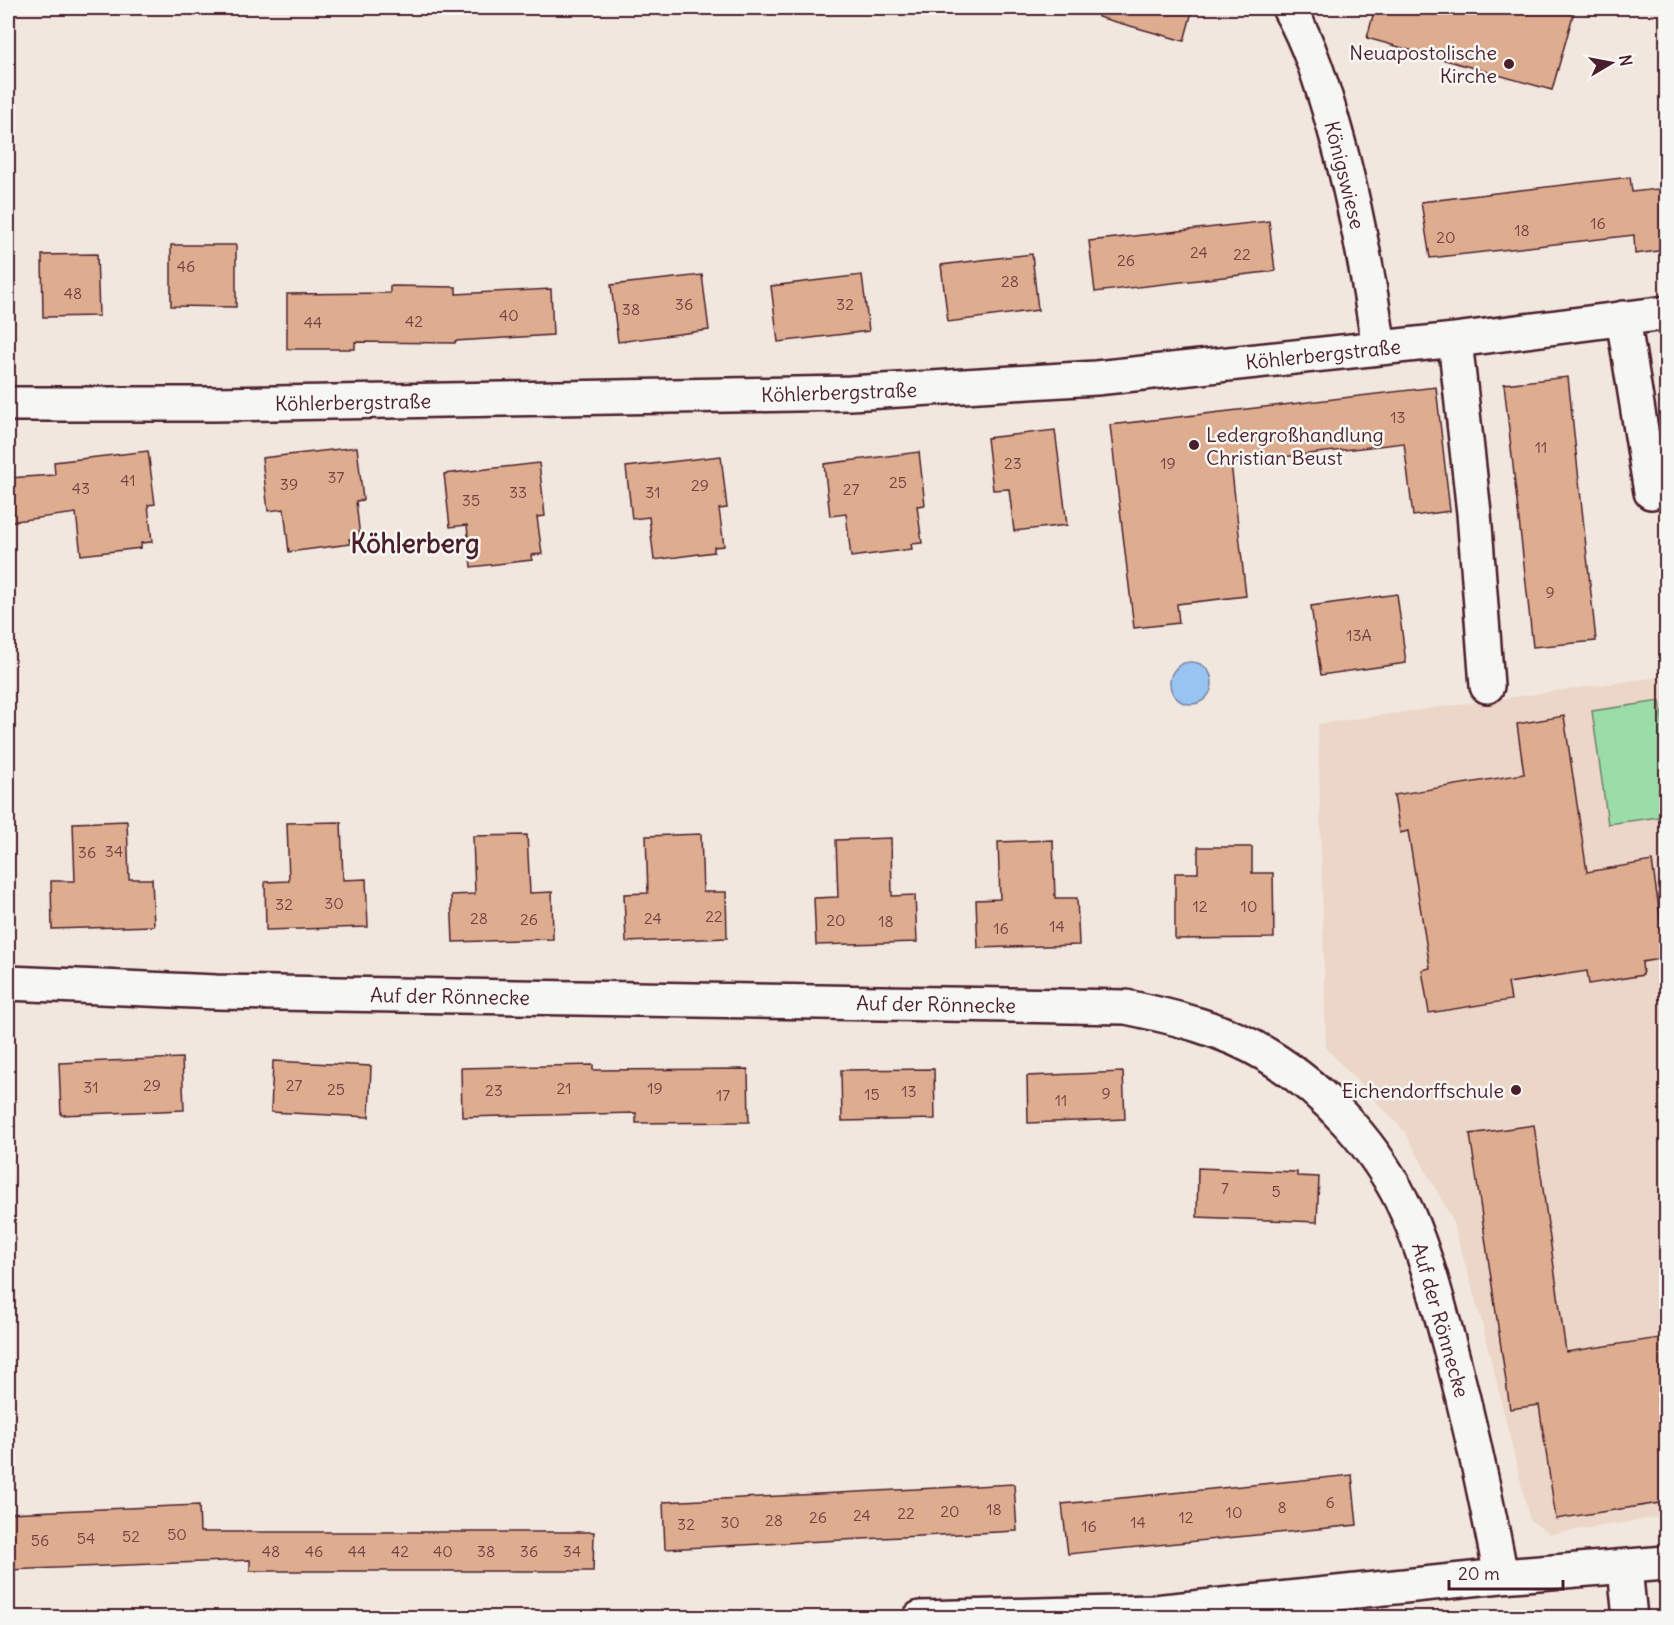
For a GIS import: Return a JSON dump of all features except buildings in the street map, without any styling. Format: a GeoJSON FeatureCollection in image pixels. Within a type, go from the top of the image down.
{"type":"FeatureCollection","features":[{"type":"Feature","properties":{"kind":"street","name":"Königswiese"},"geometry":{"type":"LineString","coordinates":[[1289,8],[1306,38],[1349,181],[1367,269],[1379,348]]}},
{"type":"Feature","properties":{"kind":"street","name":"Köhlerbergstraße"},"geometry":{"type":"LineString","coordinates":[[8,404],[213,404],[850,393],[1096,378],[1455,340],[1666,313]]}},
{"type":"Feature","properties":{"kind":"street"},"geometry":{"type":"LineString","coordinates":[[1623,318],[1651,492]]}},
{"type":"Feature","properties":{"kind":"street"},"geometry":{"type":"LineString","coordinates":[[1455,340],[1474,513],[1487,686]]}},
{"type":"Feature","properties":{"kind":"street","name":"Auf der Rönnecke"},"geometry":{"type":"LineString","coordinates":[[8,983],[216,992],[1126,1007],[1175,1017],[1218,1032],[1267,1055],[1310,1087],[1343,1117],[1374,1156],[1406,1210],[1431,1273],[1467,1410],[1501,1576]]}},
{"type":"Feature","properties":{"kind":"street"},"geometry":{"type":"LineString","coordinates":[[920,1617],[1154,1612],[1501,1576],[1666,1563]]}},
{"type":"Feature","properties":{"kind":"street"},"geometry":{"type":"LineString","coordinates":[[1625,1568],[1630,1617]]}},
{"type":"Feature","properties":{"kind":"shaded area","name":"Eichendorffschule"},"geometry":{"type":"Polygon","coordinates":[[[1666,676],[1666,1516],[1551,1534],[1530,1520],[1483,1326],[1452,1219],[1405,1132],[1326,1048],[1318,724],[1666,676]]]}},
{"type":"Feature","properties":{"kind":"green space"},"geometry":{"type":"Polygon","coordinates":[[[1660,701],[1666,746],[1666,816],[1608,824],[1592,711],[1660,701]]]}},
{"type":"Feature","properties":{"kind":"water"},"geometry":{"type":"Polygon","coordinates":[[[1191,662],[1206,668],[1212,683],[1206,698],[1191,704],[1176,698],[1170,683],[1176,668],[1191,662]]]}},
{"type":"Feature","properties":{"kind":"place","name":"Neuapostolische Kirche"},"geometry":{"type":"Point","coordinates":[1509,64]}},
{"type":"Feature","properties":{"kind":"place","name":"Ledergroßhandlung Christian Beust"},"geometry":{"type":"Point","coordinates":[1194,445]}},
{"type":"Feature","properties":{"kind":"place","name":"Eichendorffschule"},"geometry":{"type":"Point","coordinates":[1516,1090]}},
{"type":"Feature","properties":{"kind":"district","name":"Köhlerberg"},"geometry":{"type":"Point","coordinates":[415,543]}}]}
